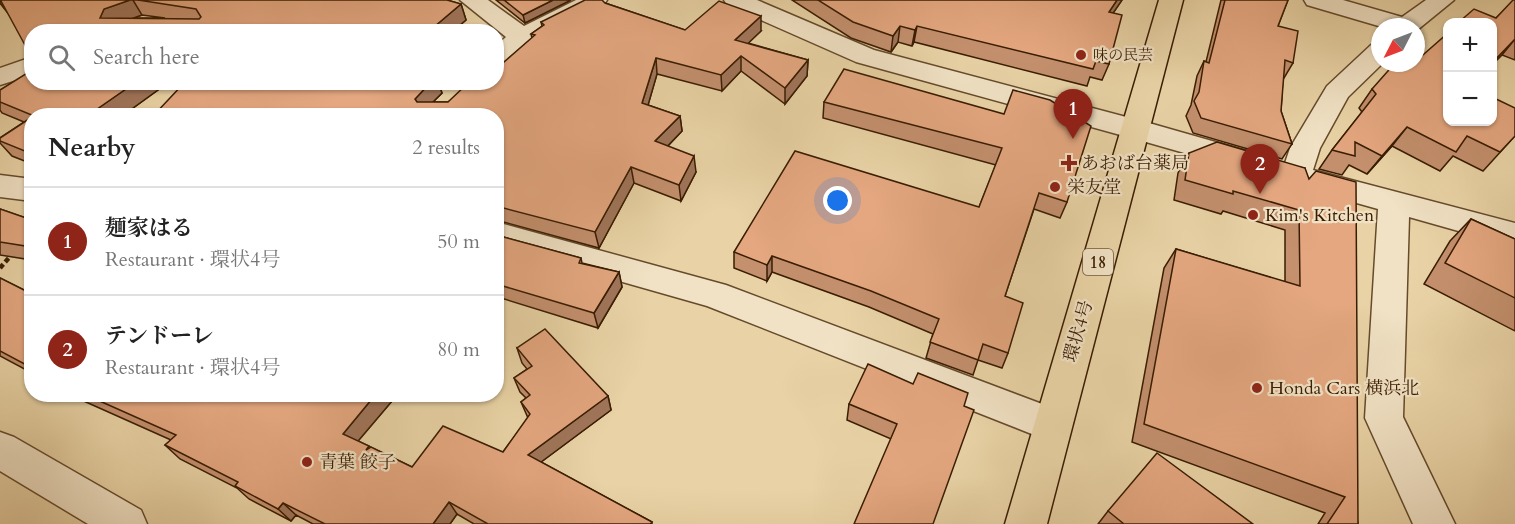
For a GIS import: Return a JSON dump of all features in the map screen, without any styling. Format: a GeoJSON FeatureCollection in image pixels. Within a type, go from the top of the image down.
{"type":"FeatureCollection","features":[{"type":"Feature","properties":{"kind":"main road","name":"環状4号"},"geometry":{"type":"LineString","coordinates":[[1026,524],[1171,0]]}},
{"type":"Feature","properties":{"kind":"street"},"geometry":{"type":"LineString","coordinates":[[472,0],[522,37]]}},
{"type":"Feature","properties":{"kind":"street"},"geometry":{"type":"LineString","coordinates":[[504,53],[522,37],[595,0]]}},
{"type":"Feature","properties":{"kind":"street"},"geometry":{"type":"LineString","coordinates":[[736,0],[865,56],[1135,129],[1394,204],[1515,235]]}},
{"type":"Feature","properties":{"kind":"street"},"geometry":{"type":"LineString","coordinates":[[1316,0],[1378,18]]}},
{"type":"Feature","properties":{"kind":"street"},"geometry":{"type":"LineString","coordinates":[[1416,18],[1442,0]]}},
{"type":"Feature","properties":{"kind":"street"},"geometry":{"type":"LineString","coordinates":[[1296,175],[1305,148],[1337,92],[1371,60]]}},
{"type":"Feature","properties":{"kind":"street"},"geometry":{"type":"LineString","coordinates":[[0,77],[24,68]]}},
{"type":"Feature","properties":{"kind":"street"},"geometry":{"type":"LineString","coordinates":[[0,186],[24,189]]}},
{"type":"Feature","properties":{"kind":"street"},"geometry":{"type":"LineString","coordinates":[[1394,204],[1384,418],[1434,524]]}},
{"type":"Feature","properties":{"kind":"street"},"geometry":{"type":"LineString","coordinates":[[504,236],[714,295],[1052,425]]}},
{"type":"Feature","properties":{"kind":"street"},"geometry":{"type":"LineString","coordinates":[[0,450],[126,524]]}},
{"type":"Feature","properties":{"kind":"path"},"geometry":{"type":"LineString","coordinates":[[0,268],[19,246]]}},
{"type":"Feature","properties":{"kind":"building"},"geometry":{"type":"Polygon","coordinates":[[[130,0],[104,9],[100,18],[199,19],[201,17],[196,9],[138,0],[447,0],[461,4],[437,24],[24,24],[24,43],[0,1],[130,0]]]}},
{"type":"Feature","properties":{"kind":"building"},"geometry":{"type":"Polygon","coordinates":[[[504,0],[553,0],[523,15],[504,0]]]}},
{"type":"Feature","properties":{"kind":"building"},"geometry":{"type":"Polygon","coordinates":[[[585,0],[602,0],[605,3],[685,30],[719,1],[761,16],[735,40],[808,60],[785,88],[741,56],[721,75],[656,58],[642,103],[680,116],[655,141],[694,156],[679,185],[631,167],[595,232],[504,208],[504,108],[161,108],[177,90],[423,90],[415,99],[417,102],[448,102],[461,90],[504,90],[504,62],[535,35],[531,34],[544,25],[541,22],[585,0]]]}},
{"type":"Feature","properties":{"kind":"building"},"geometry":{"type":"Polygon","coordinates":[[[818,0],[1117,0],[1109,12],[1122,15],[1109,64],[1096,61],[1093,69],[917,26],[915,30],[900,26],[893,36],[853,22],[818,0]]]}},
{"type":"Feature","properties":{"kind":"building"},"geometry":{"type":"Polygon","coordinates":[[[1225,0],[1288,0],[1278,26],[1298,31],[1293,63],[1285,60],[1281,111],[1292,144],[1201,118],[1194,101],[1199,92],[1204,61],[1209,63],[1225,0]]]}},
{"type":"Feature","properties":{"kind":"building"},"geometry":{"type":"Polygon","coordinates":[[[1515,0],[1515,39],[1497,58],[1497,18],[1515,0]]]}},
{"type":"Feature","properties":{"kind":"building"},"geometry":{"type":"Polygon","coordinates":[[[1474,9],[1496,18],[1464,18],[1474,9]]]}},
{"type":"Feature","properties":{"kind":"building"},"geometry":{"type":"Polygon","coordinates":[[[1443,37],[1443,126],[1497,126],[1497,99],[1515,108],[1515,136],[1500,152],[1467,136],[1456,152],[1407,127],[1382,156],[1355,142],[1355,156],[1332,150],[1376,94],[1372,89],[1387,72],[1425,72],[1425,53],[1443,37]]]}},
{"type":"Feature","properties":{"kind":"building"},"geometry":{"type":"Polygon","coordinates":[[[844,69],[1004,114],[1013,90],[1050,100],[1091,126],[1067,202],[1039,193],[1005,296],[1023,303],[1008,353],[983,344],[978,360],[930,342],[939,319],[871,291],[772,256],[767,265],[734,252],[795,151],[979,207],[1002,148],[824,102],[844,69]]]}},
{"type":"Feature","properties":{"kind":"building"},"geometry":{"type":"Polygon","coordinates":[[[24,75],[24,90],[124,90],[99,108],[24,108],[24,112],[0,102],[0,90],[24,75]]]}},
{"type":"Feature","properties":{"kind":"building"},"geometry":{"type":"Polygon","coordinates":[[[24,122],[24,151],[0,141],[0,138],[24,122]]]}},
{"type":"Feature","properties":{"kind":"building"},"geometry":{"type":"Polygon","coordinates":[[[1217,142],[1305,168],[1309,179],[1316,171],[1356,182],[1358,524],[1327,524],[1345,497],[1144,424],[1176,249],[1300,286],[1299,210],[1185,180],[1189,153],[1217,142]]]}},
{"type":"Feature","properties":{"kind":"building"},"geometry":{"type":"Polygon","coordinates":[[[0,209],[24,217],[24,246],[0,242],[0,209]]]}},
{"type":"Feature","properties":{"kind":"building"},"geometry":{"type":"Polygon","coordinates":[[[1471,219],[1515,239],[1515,298],[1445,263],[1471,219]]]}},
{"type":"Feature","properties":{"kind":"building"},"geometry":{"type":"Polygon","coordinates":[[[504,237],[581,258],[579,263],[619,272],[594,313],[504,286],[504,237]]]}},
{"type":"Feature","properties":{"kind":"building"},"geometry":{"type":"Polygon","coordinates":[[[0,278],[24,290],[24,364],[0,351],[0,278]]]}},
{"type":"Feature","properties":{"kind":"building"},"geometry":{"type":"Polygon","coordinates":[[[545,329],[608,396],[528,455],[652,522],[650,524],[488,524],[449,502],[433,524],[325,524],[283,503],[278,509],[235,486],[238,482],[165,445],[176,435],[102,402],[369,402],[343,434],[369,446],[366,450],[371,447],[412,467],[443,426],[503,452],[530,414],[521,402],[530,395],[514,378],[532,366],[517,348],[545,329]]]}},
{"type":"Feature","properties":{"kind":"building"},"geometry":{"type":"Polygon","coordinates":[[[868,364],[913,384],[918,373],[968,393],[964,406],[974,410],[933,524],[854,524],[897,424],[849,404],[868,364]]]}},
{"type":"Feature","properties":{"kind":"building"},"geometry":{"type":"Polygon","coordinates":[[[1157,453],[1253,524],[1124,524],[1108,511],[1157,453]]]}},
{"type":"Feature","properties":{"kind":"place","name":"味の民芸"},"geometry":{"type":"Point","coordinates":[1081,55]}},
{"type":"Feature","properties":{"kind":"place","name":"麺家はる"},"geometry":{"type":"Point","coordinates":[1073,139]}},
{"type":"Feature","properties":{"kind":"place","name":"あおば台薬局"},"geometry":{"type":"Point","coordinates":[1069,163]}},
{"type":"Feature","properties":{"kind":"place","name":"栄友堂"},"geometry":{"type":"Point","coordinates":[1055,187]}},
{"type":"Feature","properties":{"kind":"place","name":"テンドーレ"},"geometry":{"type":"Point","coordinates":[1260,194]}},
{"type":"Feature","properties":{"kind":"place","name":"Kim's Kitchen"},"geometry":{"type":"Point","coordinates":[1253,215]}},
{"type":"Feature","properties":{"kind":"place","name":"Honda Cars 横浜北"},"geometry":{"type":"Point","coordinates":[1257,388]}},
{"type":"Feature","properties":{"kind":"place","name":"青葉 餃子"},"geometry":{"type":"Point","coordinates":[307,462]}}]}
